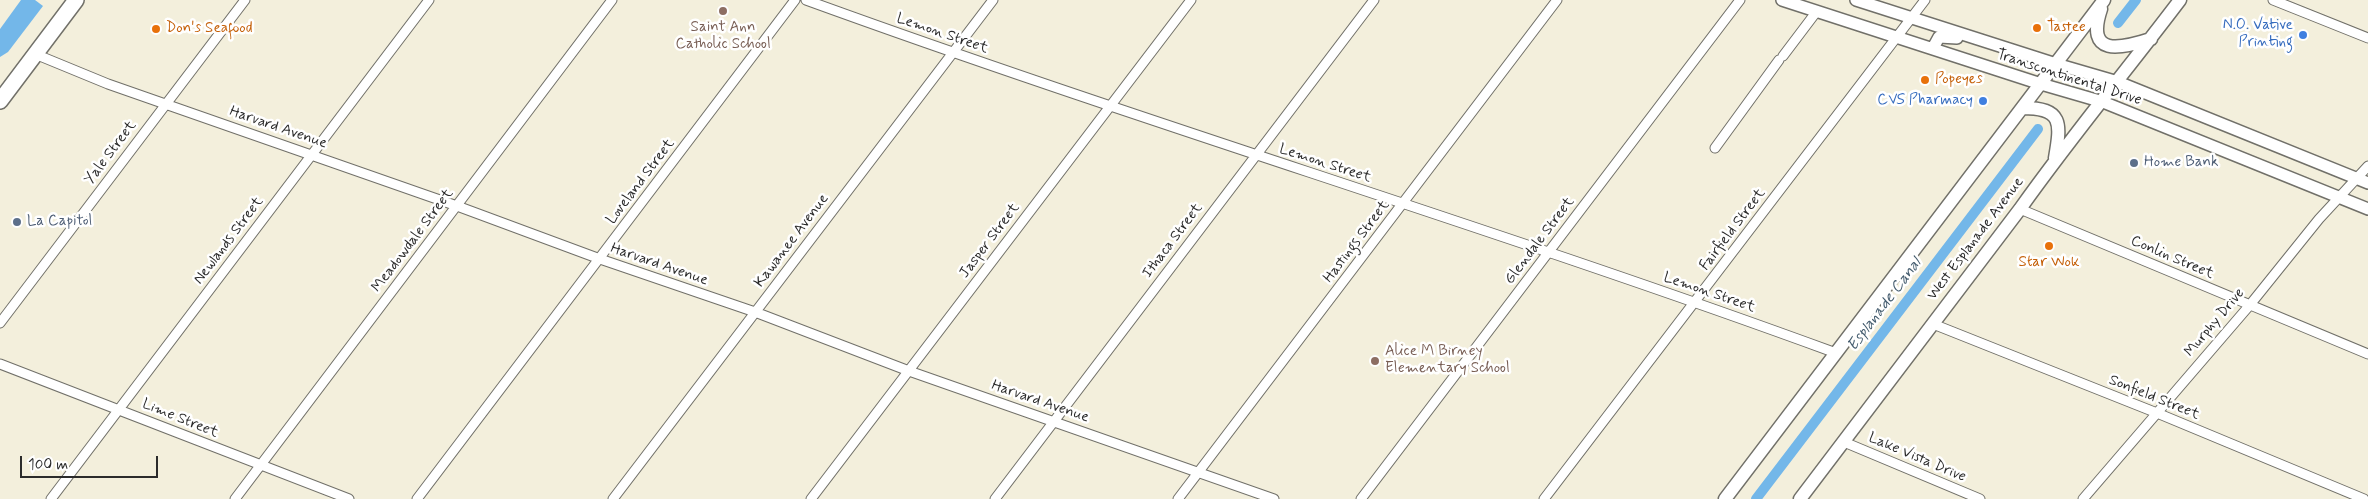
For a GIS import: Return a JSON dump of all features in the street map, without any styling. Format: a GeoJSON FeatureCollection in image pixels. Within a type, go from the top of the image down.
{"type":"FeatureCollection","features":[{"type":"Feature","properties":{"kind":"main road"},"geometry":{"type":"LineString","coordinates":[[56,26],[65,0]]}},
{"type":"Feature","properties":{"kind":"main road"},"geometry":{"type":"LineString","coordinates":[[0,101],[76,0]]}},
{"type":"Feature","properties":{"kind":"main road"},"geometry":{"type":"LineString","coordinates":[[2104,0],[2096,26],[2099,39],[2106,45],[2116,48],[2151,39]]}},
{"type":"Feature","properties":{"kind":"main road"},"geometry":{"type":"LineString","coordinates":[[1725,499],[2104,0]]}},
{"type":"Feature","properties":{"kind":"main road","name":"West Esplanade Avenue"},"geometry":{"type":"LineString","coordinates":[[1800,499],[2055,160],[2103,102],[2180,0]]}},
{"type":"Feature","properties":{"kind":"main road"},"geometry":{"type":"LineString","coordinates":[[2023,108],[2045,109],[2053,113],[2058,121],[2059,136],[2055,160]]}},
{"type":"Feature","properties":{"kind":"street","name":"Yale Street"},"geometry":{"type":"LineString","coordinates":[[0,323],[245,0]]}},
{"type":"Feature","properties":{"kind":"street","name":"Newlands Street"},"geometry":{"type":"LineString","coordinates":[[51,499],[429,0]]}},
{"type":"Feature","properties":{"kind":"street","name":"Meadowdale Street"},"geometry":{"type":"LineString","coordinates":[[235,499],[612,0]]}},
{"type":"Feature","properties":{"kind":"street","name":"Loveland Street"},"geometry":{"type":"LineString","coordinates":[[417,499],[795,0]]}},
{"type":"Feature","properties":{"kind":"street","name":"Lemon Street"},"geometry":{"type":"LineString","coordinates":[[806,0],[952,53],[1549,252],[1836,353]]}},
{"type":"Feature","properties":{"kind":"street","name":"Kawanee Avenue"},"geometry":{"type":"LineString","coordinates":[[613,499],[993,0]]}},
{"type":"Feature","properties":{"kind":"street","name":"Jasper Street"},"geometry":{"type":"LineString","coordinates":[[811,499],[1191,0]]}},
{"type":"Feature","properties":{"kind":"street","name":"Ithaca Street"},"geometry":{"type":"LineString","coordinates":[[995,499],[1374,0]]}},
{"type":"Feature","properties":{"kind":"street","name":"Hastings Street"},"geometry":{"type":"LineString","coordinates":[[1178,499],[1557,0]]}},
{"type":"Feature","properties":{"kind":"street","name":"Glendale Street"},"geometry":{"type":"LineString","coordinates":[[1361,499],[1740,0]]}},
{"type":"Feature","properties":{"kind":"street","name":"Transcontinental Drive"},"geometry":{"type":"LineString","coordinates":[[1782,0],[2041,84],[2103,102],[2368,209]]}},
{"type":"Feature","properties":{"kind":"street","name":"Transcontinental Drive"},"geometry":{"type":"LineString","coordinates":[[1856,0],[2118,82],[2363,180]]}},
{"type":"Feature","properties":{"kind":"street","name":"Fairfield Street"},"geometry":{"type":"LineString","coordinates":[[1544,499],[1925,0]]}},
{"type":"Feature","properties":{"kind":"street"},"geometry":{"type":"LineString","coordinates":[[2273,0],[2368,38]]}},
{"type":"Feature","properties":{"kind":"street"},"geometry":{"type":"LineString","coordinates":[[1715,148],[1816,11]]}},
{"type":"Feature","properties":{"kind":"street"},"geometry":{"type":"LineString","coordinates":[[1933,48],[1939,37],[1957,38],[1966,35]]}},
{"type":"Feature","properties":{"kind":"street","name":"Harvard Avenue"},"geometry":{"type":"LineString","coordinates":[[36,54],[108,84],[456,206],[600,259],[755,312],[909,371],[1274,499]]}},
{"type":"Feature","properties":{"kind":"street","name":"Murphy Drive"},"geometry":{"type":"LineString","coordinates":[[2083,499],[2339,198],[2363,180],[2368,166]]}},
{"type":"Feature","properties":{"kind":"street","name":"Conlin Street"},"geometry":{"type":"LineString","coordinates":[[2020,209],[2368,354]]}},
{"type":"Feature","properties":{"kind":"street","name":"Sonfield Street"},"geometry":{"type":"LineString","coordinates":[[1933,324],[2157,413],[2364,499]]}},
{"type":"Feature","properties":{"kind":"street","name":"Lime Street"},"geometry":{"type":"LineString","coordinates":[[0,364],[349,499]]}},
{"type":"Feature","properties":{"kind":"street","name":"Lake Vista Drive"},"geometry":{"type":"LineString","coordinates":[[1844,442],[1980,499]]}},
{"type":"Feature","properties":{"kind":"water"},"geometry":{"type":"Polygon","coordinates":[[[21,0],[35,0],[43,6],[8,52],[0,57],[0,29],[21,0]]]}},
{"type":"Feature","properties":{"kind":"waterway","name":"Esplanade Canal"},"geometry":{"type":"LineString","coordinates":[[2118,23],[2136,0]]}},
{"type":"Feature","properties":{"kind":"waterway","name":"Esplanade Canal"},"geometry":{"type":"LineString","coordinates":[[1756,499],[2038,129]]}},
{"type":"Feature","properties":{"kind":"place","name":"Saint Ann Catholic School"},"geometry":{"type":"Point","coordinates":[723,11]}},
{"type":"Feature","properties":{"kind":"place","name":"Tastee"},"geometry":{"type":"Point","coordinates":[2037,28]}},
{"type":"Feature","properties":{"kind":"place","name":"Don's Seafood"},"geometry":{"type":"Point","coordinates":[156,29]}},
{"type":"Feature","properties":{"kind":"place","name":"N.O. Vative Printing"},"geometry":{"type":"Point","coordinates":[2303,35]}},
{"type":"Feature","properties":{"kind":"place","name":"Popeyes"},"geometry":{"type":"Point","coordinates":[1925,80]}},
{"type":"Feature","properties":{"kind":"place","name":"CVS Pharmacy"},"geometry":{"type":"Point","coordinates":[1983,101]}},
{"type":"Feature","properties":{"kind":"place","name":"Home Bank"},"geometry":{"type":"Point","coordinates":[2134,163]}},
{"type":"Feature","properties":{"kind":"place","name":"La Capitol"},"geometry":{"type":"Point","coordinates":[17,222]}},
{"type":"Feature","properties":{"kind":"place","name":"Star Wok"},"geometry":{"type":"Point","coordinates":[2049,246]}},
{"type":"Feature","properties":{"kind":"place","name":"Alice M Birney Elementary School"},"geometry":{"type":"Point","coordinates":[1375,361]}}]}
